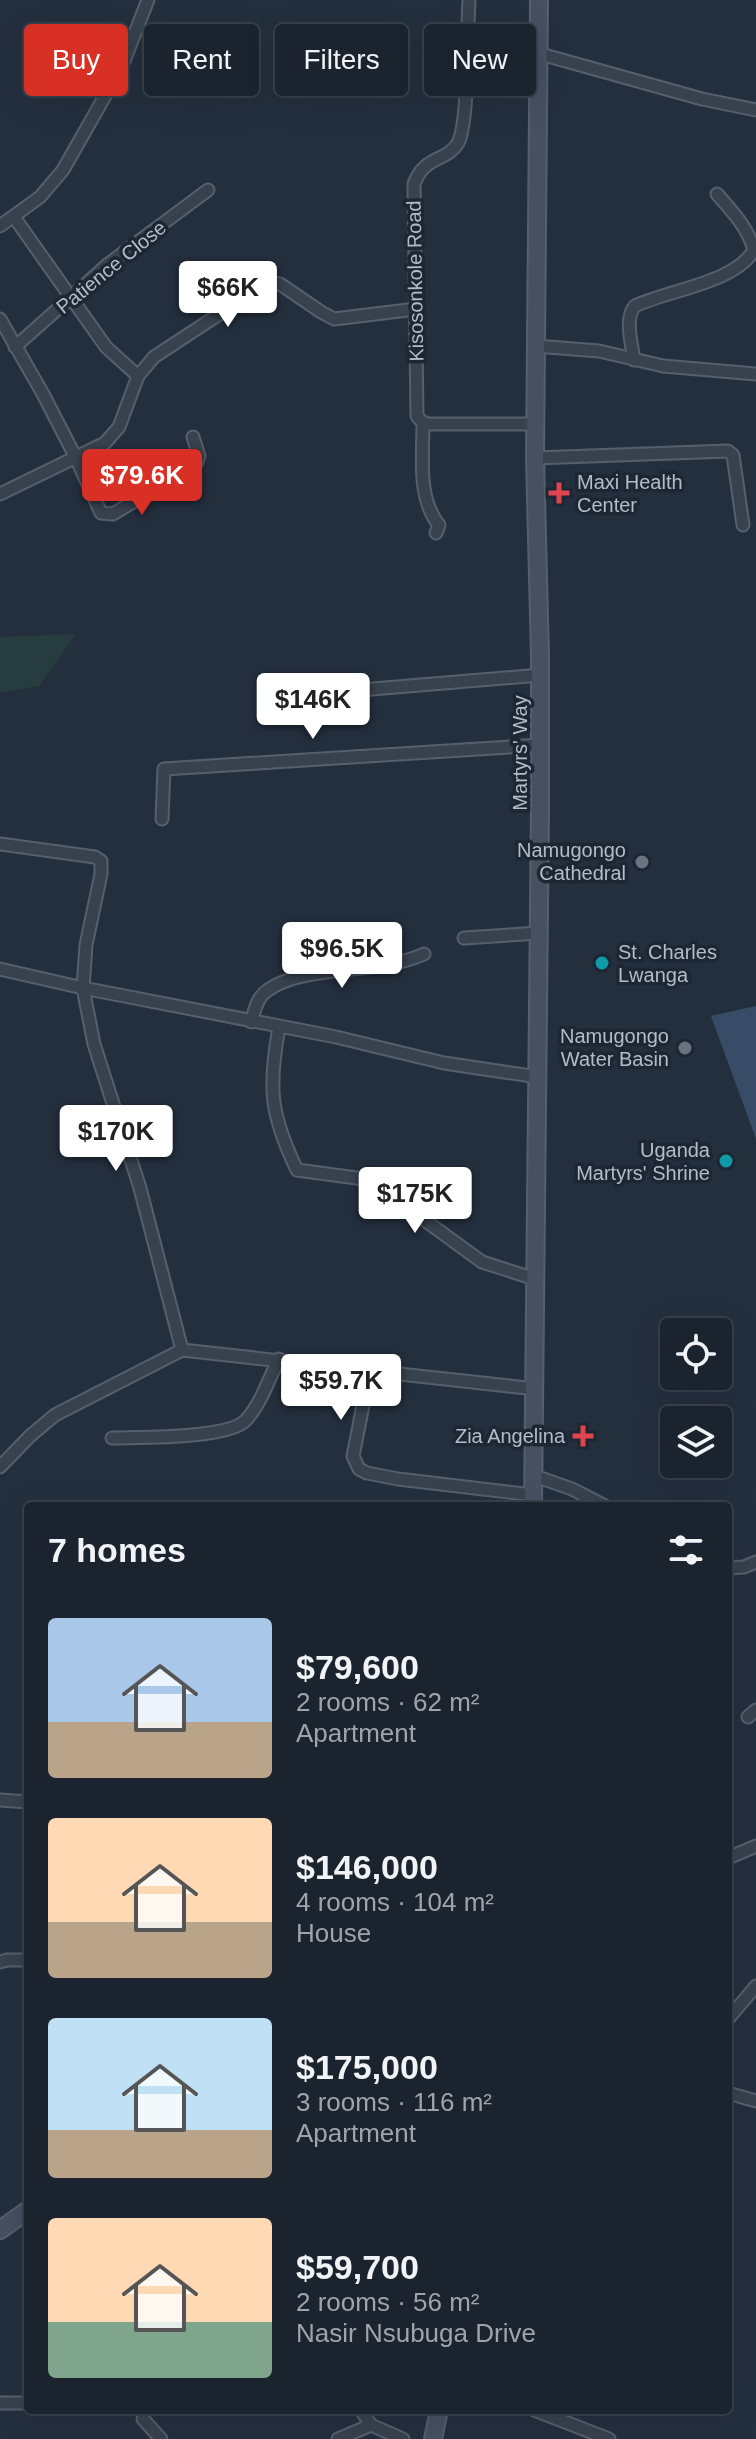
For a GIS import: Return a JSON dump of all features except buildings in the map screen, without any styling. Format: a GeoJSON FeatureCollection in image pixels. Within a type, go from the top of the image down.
{"type":"FeatureCollection","features":[{"type":"Feature","properties":{"kind":"main road","name":"Martyrs' Way"},"geometry":{"type":"LineString","coordinates":[[533,1501],[540,745],[535,458],[539,0]]}},
{"type":"Feature","properties":{"kind":"main road"},"geometry":{"type":"LineString","coordinates":[[0,2230],[24,2213]]}},
{"type":"Feature","properties":{"kind":"main road"},"geometry":{"type":"LineString","coordinates":[[433,2439],[438,2414]]}},
{"type":"Feature","properties":{"kind":"street"},"geometry":{"type":"LineString","coordinates":[[0,226],[40,197],[63,170],[125,59],[148,0]]}},
{"type":"Feature","properties":{"kind":"street","name":"Kisosonkole Road"},"geometry":{"type":"LineString","coordinates":[[436,533],[439,525],[431,515],[423,489],[423,423],[417,416],[414,184],[418,172],[430,161],[454,149],[460,141],[469,0]]}},
{"type":"Feature","properties":{"kind":"street"},"geometry":{"type":"LineString","coordinates":[[537,53],[702,99],[756,110]]}},
{"type":"Feature","properties":{"kind":"street","name":"Patience Close"},"geometry":{"type":"LineString","coordinates":[[15,347],[107,265],[208,190]]}},
{"type":"Feature","properties":{"kind":"street"},"geometry":{"type":"LineString","coordinates":[[634,360],[630,311],[635,306],[725,274],[740,266],[754,250],[739,219],[717,194]]}},
{"type":"Feature","properties":{"kind":"street"},"geometry":{"type":"LineString","coordinates":[[14,217],[106,347],[138,376]]}},
{"type":"Feature","properties":{"kind":"street"},"geometry":{"type":"LineString","coordinates":[[0,494],[92,451],[112,436],[138,376],[154,357],[265,281],[280,284],[334,319],[416,309]]}},
{"type":"Feature","properties":{"kind":"street"},"geometry":{"type":"LineString","coordinates":[[0,319],[76,458],[101,513],[108,515],[196,464],[199,456],[193,437]]}},
{"type":"Feature","properties":{"kind":"street"},"geometry":{"type":"LineString","coordinates":[[535,346],[599,351],[688,369],[756,374]]}},
{"type":"Feature","properties":{"kind":"street"},"geometry":{"type":"LineString","coordinates":[[423,423],[535,424]]}},
{"type":"Feature","properties":{"kind":"street"},"geometry":{"type":"LineString","coordinates":[[535,458],[728,451],[733,455],[743,525]]}},
{"type":"Feature","properties":{"kind":"street"},"geometry":{"type":"LineString","coordinates":[[277,697],[540,675]]}},
{"type":"Feature","properties":{"kind":"street"},"geometry":{"type":"LineString","coordinates":[[162,819],[164,769],[540,745]]}},
{"type":"Feature","properties":{"kind":"street"},"geometry":{"type":"LineString","coordinates":[[0,844],[95,857],[101,861],[86,945],[83,988],[94,1044],[140,1188],[182,1350]]}},
{"type":"Feature","properties":{"kind":"street"},"geometry":{"type":"LineString","coordinates":[[464,938],[539,933]]}},
{"type":"Feature","properties":{"kind":"street"},"geometry":{"type":"LineString","coordinates":[[251,1022],[258,1000],[267,990],[282,983],[318,973],[350,972],[406,962],[424,954]]}},
{"type":"Feature","properties":{"kind":"street"},"geometry":{"type":"LineString","coordinates":[[0,969],[336,1037],[444,1063],[538,1077]]}},
{"type":"Feature","properties":{"kind":"street"},"geometry":{"type":"LineString","coordinates":[[279,1027],[273,1063],[272,1098],[282,1140],[297,1170],[364,1179],[375,1184],[482,1262],[535,1279]]}},
{"type":"Feature","properties":{"kind":"street"},"geometry":{"type":"LineString","coordinates":[[0,1467],[55,1415],[182,1350],[536,1389]]}},
{"type":"Feature","properties":{"kind":"street"},"geometry":{"type":"LineString","coordinates":[[112,1438],[180,1435],[241,1425],[251,1414],[279,1359]]}},
{"type":"Feature","properties":{"kind":"street"},"geometry":{"type":"LineString","coordinates":[[370,1370],[353,1456],[359,1469],[398,1479],[533,1501]]}},
{"type":"Feature","properties":{"kind":"street"},"geometry":{"type":"LineString","coordinates":[[535,1476],[597,1502]]}},
{"type":"Feature","properties":{"kind":"street"},"geometry":{"type":"LineString","coordinates":[[732,1568],[756,1562]]}},
{"type":"Feature","properties":{"kind":"street"},"geometry":{"type":"LineString","coordinates":[[0,1800],[24,1802]]}},
{"type":"Feature","properties":{"kind":"street"},"geometry":{"type":"LineString","coordinates":[[732,1856],[756,1846]]}},
{"type":"Feature","properties":{"kind":"street"},"geometry":{"type":"LineString","coordinates":[[0,1962],[24,1960]]}},
{"type":"Feature","properties":{"kind":"street"},"geometry":{"type":"LineString","coordinates":[[732,2014],[756,1986]]}},
{"type":"Feature","properties":{"kind":"street"},"geometry":{"type":"LineString","coordinates":[[732,2094],[756,2101]]}},
{"type":"Feature","properties":{"kind":"street"},"geometry":{"type":"LineString","coordinates":[[0,2403],[24,2403]]}},
{"type":"Feature","properties":{"kind":"street"},"geometry":{"type":"LineString","coordinates":[[364,2414],[371,2425],[403,2439]]}},
{"type":"Feature","properties":{"kind":"street"},"geometry":{"type":"LineString","coordinates":[[544,2414],[609,2439]]}},
{"type":"Feature","properties":{"kind":"street"},"geometry":{"type":"LineString","coordinates":[[143,2419],[161,2439]]}},
{"type":"Feature","properties":{"kind":"street"},"geometry":{"type":"LineString","coordinates":[[338,2439],[371,2425]]}},
{"type":"Feature","properties":{"kind":"green space"},"geometry":{"type":"Polygon","coordinates":[[[76,634],[39,686],[0,693],[0,637],[76,634]]]}},
{"type":"Feature","properties":{"kind":"water"},"geometry":{"type":"Polygon","coordinates":[[[756,1006],[756,1139],[711,1016],[756,1006]]]}},
{"type":"Feature","properties":{"kind":"place","name":"Maxi Health Center"},"geometry":{"type":"Point","coordinates":[559,493]}},
{"type":"Feature","properties":{"kind":"place","name":"Namugongo Cathedral"},"geometry":{"type":"Point","coordinates":[642,862]}},
{"type":"Feature","properties":{"kind":"place","name":"St. Charles Lwanga"},"geometry":{"type":"Point","coordinates":[602,963]}},
{"type":"Feature","properties":{"kind":"place","name":"Namugongo Water Basin"},"geometry":{"type":"Point","coordinates":[685,1048]}},
{"type":"Feature","properties":{"kind":"place","name":"Uganda Martyrs' Shrine"},"geometry":{"type":"Point","coordinates":[726,1161]}},
{"type":"Feature","properties":{"kind":"place","name":"Zia Angelina"},"geometry":{"type":"Point","coordinates":[583,1436]}}]}
